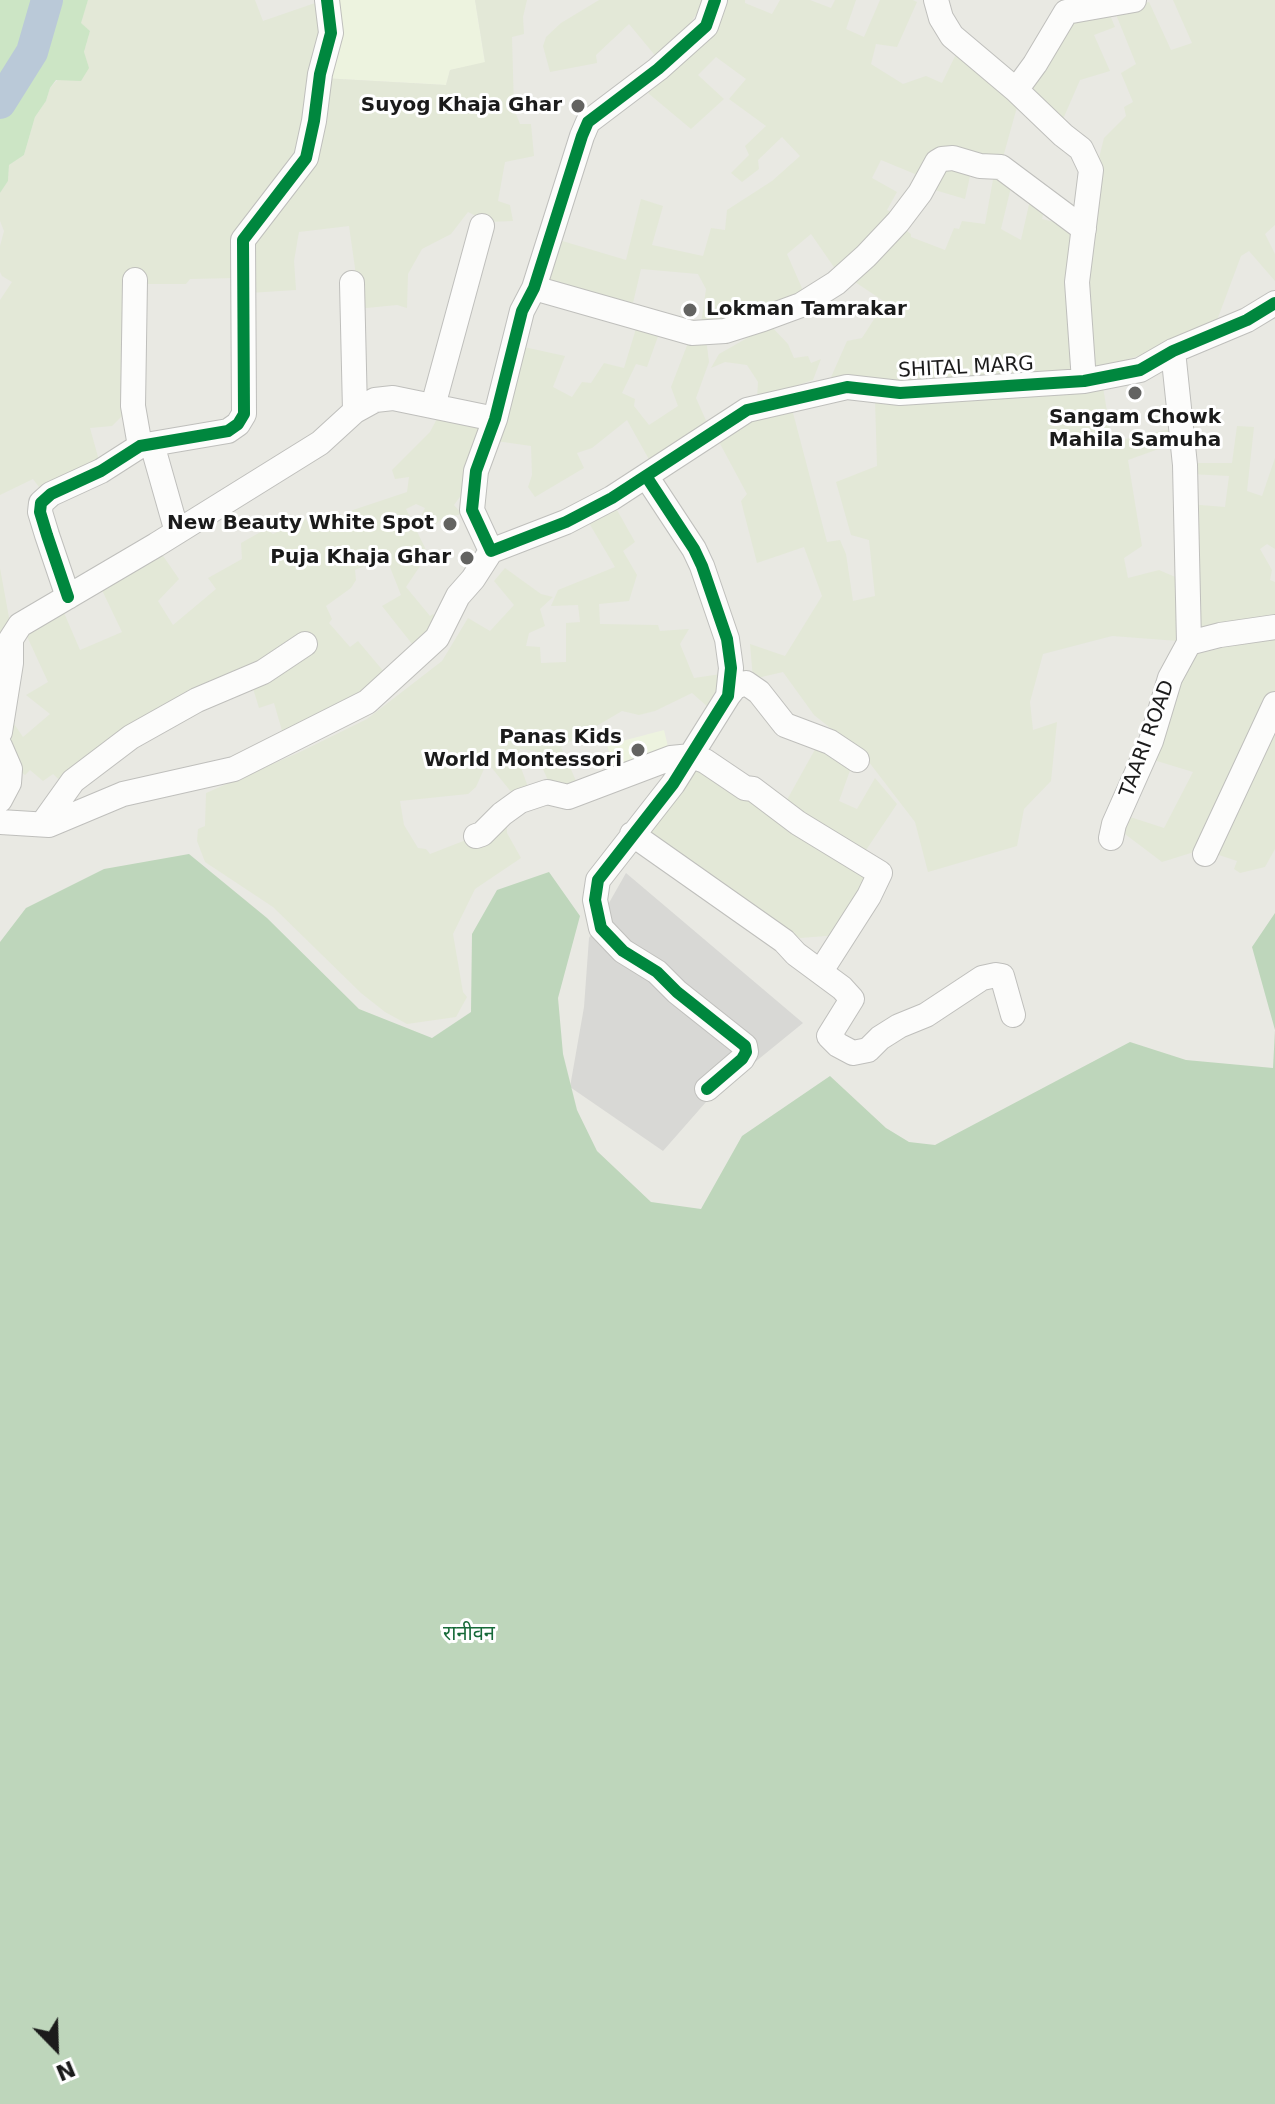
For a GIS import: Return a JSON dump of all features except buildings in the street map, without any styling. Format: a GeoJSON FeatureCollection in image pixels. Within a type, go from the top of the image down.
{"type":"FeatureCollection","features":[{"type":"Feature","properties":{"kind":"street"},"geometry":{"type":"LineString","coordinates":[[68,597],[40,512],[41,503],[51,494],[101,471],[146,445],[228,431],[238,424],[244,414],[243,240],[306,158],[320,74],[331,33],[327,0]]}},
{"type":"Feature","properties":{"kind":"street"},"geometry":{"type":"LineString","coordinates":[[0,822],[49,825],[123,794],[234,769],[367,702],[437,638],[458,596],[491,551],[472,510],[476,471],[495,419],[522,311],[534,288],[588,122],[658,69],[706,26],[715,0]]}},
{"type":"Feature","properties":{"kind":"street"},"geometry":{"type":"LineString","coordinates":[[916,0],[938,9],[952,36],[1081,149],[1091,170],[1077,282],[1084,381]]}},
{"type":"Feature","properties":{"kind":"street"},"geometry":{"type":"LineString","coordinates":[[1016,90],[1066,12],[1129,0]]}},
{"type":"Feature","properties":{"kind":"street"},"geometry":{"type":"LineString","coordinates":[[534,288],[692,333],[725,331],[763,319],[801,305],[836,283],[898,222],[942,159],[953,158],[980,166],[1001,167],[1084,229]]}},
{"type":"Feature","properties":{"kind":"street"},"geometry":{"type":"LineString","coordinates":[[433,406],[482,226]]}},
{"type":"Feature","properties":{"kind":"street"},"geometry":{"type":"LineString","coordinates":[[135,280],[133,406],[177,532]]}},
{"type":"Feature","properties":{"kind":"street"},"geometry":{"type":"LineString","coordinates":[[352,283],[355,411]]}},
{"type":"Feature","properties":{"kind":"street","name":"SHITAL MARG"},"geometry":{"type":"LineString","coordinates":[[491,551],[566,522],[612,498],[747,410],[847,387],[900,393],[1084,381],[1140,370],[1173,351],[1247,320],[1275,303]]}},
{"type":"Feature","properties":{"kind":"street"},"geometry":{"type":"LineString","coordinates":[[1173,351],[1185,465],[1189,643],[1275,627]]}},
{"type":"Feature","properties":{"kind":"street"},"geometry":{"type":"LineString","coordinates":[[0,732],[11,663],[11,639],[20,625],[320,443],[355,411],[375,400],[393,398],[495,419]]}},
{"type":"Feature","properties":{"kind":"street"},"geometry":{"type":"LineString","coordinates":[[646,476],[702,566],[727,639],[731,668],[728,696]]}},
{"type":"Feature","properties":{"kind":"street","name":"TAARI ROAD"},"geometry":{"type":"LineString","coordinates":[[1111,838],[1114,824],[1151,741],[1170,678],[1189,643]]}},
{"type":"Feature","properties":{"kind":"street"},"geometry":{"type":"LineString","coordinates":[[43,823],[73,781],[131,737],[197,700],[263,672],[305,644]]}},
{"type":"Feature","properties":{"kind":"street"},"geometry":{"type":"LineString","coordinates":[[707,1089],[742,1059],[745,1046],[677,992],[657,972],[623,951],[601,928],[595,900],[598,880],[673,784],[735,687],[746,683],[759,692],[785,725],[830,742],[857,760]]}},
{"type":"Feature","properties":{"kind":"street"},"geometry":{"type":"LineString","coordinates":[[1205,854],[1275,704]]}},
{"type":"Feature","properties":{"kind":"street"},"geometry":{"type":"LineString","coordinates":[[0,746],[10,769],[9,783],[0,800]]}},
{"type":"Feature","properties":{"kind":"street"},"geometry":{"type":"LineString","coordinates":[[476,836],[520,801],[547,792],[568,797],[671,758],[691,756],[705,761],[880,873],[869,896],[821,971]]}},
{"type":"Feature","properties":{"kind":"street"},"geometry":{"type":"LineString","coordinates":[[632,834],[784,941],[852,999],[829,1036],[853,1053],[868,1050],[880,1038],[926,1015],[982,978],[1002,976],[1013,1015]]}},
{"type":"Feature","properties":{"kind":"shaded area"},"geometry":{"type":"Polygon","coordinates":[[[88,0],[255,0],[263,21],[321,1],[330,26],[303,155],[236,278],[190,279],[186,284],[142,284],[126,412],[112,426],[90,428],[100,464],[42,491],[33,479],[0,495],[0,300],[12,282],[0,272],[0,246],[4,231],[0,221],[0,193],[8,181],[9,165],[24,155],[35,117],[46,101],[50,88],[84,52],[90,31],[80,23],[88,0]]]}},
{"type":"Feature","properties":{"kind":"shaded area"},"geometry":{"type":"Polygon","coordinates":[[[329,0],[475,0],[485,63],[450,70],[446,85],[322,78],[329,0]]]}},
{"type":"Feature","properties":{"kind":"shaded area"},"geometry":{"type":"Polygon","coordinates":[[[475,0],[527,0],[523,17],[524,34],[512,37],[514,109],[520,124],[531,124],[534,156],[505,162],[498,201],[510,205],[513,221],[488,222],[468,212],[451,234],[422,249],[408,274],[407,308],[397,305],[356,309],[355,268],[349,226],[299,232],[294,261],[296,290],[249,293],[249,234],[308,163],[322,78],[446,85],[450,70],[485,62],[475,0]]]}},
{"type":"Feature","properties":{"kind":"shaded area"},"geometry":{"type":"Polygon","coordinates":[[[599,0],[704,0],[681,35],[658,59],[629,24],[596,55],[597,63],[550,72],[543,46],[546,37],[561,23],[599,0]]]}},
{"type":"Feature","properties":{"kind":"shaded area"},"geometry":{"type":"Polygon","coordinates":[[[728,0],[745,0],[745,3],[772,14],[780,0],[810,0],[831,8],[835,0],[856,0],[846,29],[864,37],[880,0],[917,2],[897,47],[876,44],[871,64],[903,84],[926,76],[942,83],[958,50],[1017,107],[1002,161],[980,168],[970,176],[965,199],[928,188],[910,187],[915,174],[881,160],[872,178],[897,192],[887,210],[896,214],[838,273],[811,234],[787,254],[805,295],[776,310],[701,324],[706,289],[698,274],[641,269],[633,303],[545,284],[559,240],[626,260],[641,199],[663,206],[652,245],[703,256],[711,228],[725,230],[727,210],[772,181],[800,156],[782,137],[758,160],[759,169],[742,182],[731,173],[749,155],[745,146],[766,126],[729,99],[746,79],[716,57],[698,75],[724,99],[691,129],[648,93],[703,42],[724,13],[728,0]]]}},
{"type":"Feature","properties":{"kind":"shaded area"},"geometry":{"type":"Polygon","coordinates":[[[1173,0],[1275,0],[1275,225],[1265,234],[1275,254],[1275,281],[1249,251],[1241,256],[1216,323],[1141,355],[1096,370],[1089,362],[1084,329],[1092,186],[1104,138],[1126,116],[1124,107],[1133,102],[1121,73],[1136,64],[1115,12],[1149,2],[1171,50],[1192,43],[1173,0]]]}},
{"type":"Feature","properties":{"kind":"shaded area"},"geometry":{"type":"Polygon","coordinates":[[[1107,8],[1115,27],[1094,35],[1110,71],[1080,80],[1060,126],[1025,93],[1065,17],[1107,8]]]}},
{"type":"Feature","properties":{"kind":"shaded area"},"geometry":{"type":"Polygon","coordinates":[[[994,174],[1012,183],[1001,229],[1021,240],[1030,200],[1045,206],[1042,219],[1075,227],[1070,373],[938,382],[828,384],[847,341],[862,338],[885,302],[849,278],[898,225],[911,237],[945,250],[954,228],[959,229],[962,221],[985,224],[994,174]]]}},
{"type":"Feature","properties":{"kind":"shaded area"},"geometry":{"type":"Polygon","coordinates":[[[638,322],[661,328],[647,367],[636,364],[622,393],[635,399],[634,406],[649,425],[678,406],[671,387],[691,335],[706,338],[709,362],[696,398],[708,425],[651,463],[627,420],[592,448],[577,453],[584,468],[535,497],[528,487],[532,475],[531,446],[496,441],[524,347],[565,356],[553,387],[572,397],[582,382],[591,383],[604,363],[624,368],[638,322]]]}},
{"type":"Feature","properties":{"kind":"shaded area"},"geometry":{"type":"Polygon","coordinates":[[[770,325],[788,344],[794,358],[808,356],[811,363],[821,359],[813,380],[757,399],[758,382],[747,365],[725,362],[711,368],[719,354],[770,325]]]}},
{"type":"Feature","properties":{"kind":"shaded area"},"geometry":{"type":"Polygon","coordinates":[[[1103,387],[1112,442],[1175,428],[1178,442],[1128,460],[1142,546],[1124,558],[1128,578],[1159,570],[1180,579],[1178,641],[1112,636],[1043,654],[1030,702],[1033,730],[1057,722],[1051,781],[1024,809],[1017,846],[928,872],[915,822],[862,753],[814,715],[783,672],[753,679],[750,644],[785,656],[822,596],[804,547],[757,563],[741,501],[747,494],[718,440],[736,427],[792,409],[827,542],[840,540],[846,554],[853,601],[875,596],[869,540],[851,535],[836,482],[877,466],[875,400],[1103,387]]]}},
{"type":"Feature","properties":{"kind":"shaded area"},"geometry":{"type":"Polygon","coordinates":[[[440,413],[487,422],[462,494],[454,505],[462,514],[443,518],[429,529],[422,514],[425,508],[416,504],[406,509],[428,554],[406,587],[430,616],[433,614],[444,624],[420,654],[382,606],[401,595],[386,557],[355,570],[356,580],[351,588],[326,606],[332,619],[329,623],[350,647],[358,641],[390,679],[285,741],[274,703],[259,708],[251,682],[66,786],[53,774],[43,781],[30,770],[25,775],[13,766],[0,747],[8,715],[23,737],[50,714],[26,695],[48,682],[25,632],[62,608],[80,650],[122,632],[100,586],[159,550],[179,579],[158,601],[173,625],[216,589],[208,578],[242,559],[241,543],[266,529],[273,534],[306,519],[313,531],[353,510],[407,492],[409,477],[395,479],[392,470],[430,432],[440,413]]]}},
{"type":"Feature","properties":{"kind":"shaded area"},"geometry":{"type":"Polygon","coordinates":[[[1237,426],[1254,427],[1247,491],[1262,496],[1275,458],[1275,549],[1267,544],[1260,549],[1272,570],[1270,580],[1275,582],[1275,620],[1195,634],[1188,504],[1225,507],[1229,476],[1190,474],[1189,463],[1232,463],[1237,426]]]}},
{"type":"Feature","properties":{"kind":"shaded area"},"geometry":{"type":"Polygon","coordinates":[[[617,510],[635,542],[623,551],[637,575],[629,601],[599,604],[600,624],[658,625],[660,631],[689,629],[680,644],[694,678],[721,674],[722,691],[709,708],[692,693],[655,711],[639,715],[622,711],[561,747],[577,783],[558,788],[550,785],[535,751],[520,749],[517,757],[528,787],[512,793],[487,762],[476,787],[468,794],[400,801],[404,825],[418,848],[426,849],[430,854],[507,824],[507,833],[521,858],[475,889],[453,934],[463,992],[467,997],[456,1017],[407,1024],[361,993],[273,907],[205,862],[197,841],[198,829],[205,826],[206,793],[367,719],[442,661],[468,618],[490,631],[514,605],[494,581],[505,568],[541,594],[553,597],[540,609],[545,626],[529,633],[526,646],[540,647],[541,663],[566,662],[566,623],[580,622],[578,605],[551,606],[558,590],[615,567],[589,523],[617,510]]]}},
{"type":"Feature","properties":{"kind":"shaded area"},"geometry":{"type":"Polygon","coordinates":[[[0,568],[10,623],[0,706],[0,568]]]}},
{"type":"Feature","properties":{"kind":"shaded area"},"geometry":{"type":"Polygon","coordinates":[[[1275,634],[1275,691],[1194,852],[1162,862],[1117,828],[1124,815],[1164,828],[1193,772],[1147,758],[1190,656],[1275,634]]]}},
{"type":"Feature","properties":{"kind":"shaded area","name":"Panas Kids World Montessori"},"geometry":{"type":"Polygon","coordinates":[[[664,730],[670,755],[617,776],[607,745],[664,730]]]}},
{"type":"Feature","properties":{"kind":"shaded area"},"geometry":{"type":"Polygon","coordinates":[[[1272,731],[1275,733],[1275,849],[1265,867],[1240,873],[1234,869],[1237,861],[1210,852],[1272,731]]]}},
{"type":"Feature","properties":{"kind":"shaded area"},"geometry":{"type":"Polygon","coordinates":[[[818,744],[852,765],[839,801],[857,809],[875,778],[897,804],[862,856],[783,807],[818,744]]]}},
{"type":"Feature","properties":{"kind":"shaded area"},"geometry":{"type":"Polygon","coordinates":[[[697,760],[877,873],[839,935],[800,938],[751,909],[646,834],[697,760]]]}},
{"type":"Feature","properties":{"kind":"shaded area"},"geometry":{"type":"Polygon","coordinates":[[[626,873],[803,1023],[706,1102],[663,1151],[570,1087],[584,1007],[589,938],[626,873]]]}},
{"type":"Feature","properties":{"kind":"green space"},"geometry":{"type":"Polygon","coordinates":[[[0,0],[40,0],[30,44],[0,82],[0,0]]]}},
{"type":"Feature","properties":{"kind":"green space"},"geometry":{"type":"Polygon","coordinates":[[[58,0],[88,0],[81,23],[90,31],[84,52],[89,68],[81,81],[56,80],[50,88],[46,101],[35,117],[24,155],[9,165],[8,181],[0,193],[0,109],[24,90],[37,66],[47,26],[58,0]]]}},
{"type":"Feature","properties":{"kind":"green space","name":"रानीवन"},"geometry":{"type":"Polygon","coordinates":[[[189,854],[267,918],[359,1009],[432,1038],[471,1012],[472,934],[497,890],[549,872],[580,916],[558,998],[563,1054],[577,1110],[597,1151],[651,1202],[701,1209],[742,1136],[830,1076],[886,1128],[909,1142],[935,1145],[1130,1042],[1186,1060],[1273,1068],[1275,1030],[1275,2104],[0,2104],[0,942],[26,908],[104,869],[189,854]]]}},
{"type":"Feature","properties":{"kind":"green space"},"geometry":{"type":"Polygon","coordinates":[[[1275,913],[1275,1030],[1252,947],[1275,913]]]}},
{"type":"Feature","properties":{"kind":"waterway"},"geometry":{"type":"LineString","coordinates":[[0,103],[32,52],[47,0]]}},
{"type":"Feature","properties":{"kind":"cycle path"},"geometry":{"type":"LineString","coordinates":[[68,597],[40,512],[41,503],[51,494],[101,471],[140,446],[228,431],[238,424],[244,414],[243,240],[306,158],[320,74],[331,33],[327,0]]}},
{"type":"Feature","properties":{"kind":"cycle path"},"geometry":{"type":"LineString","coordinates":[[715,0],[706,26],[658,69],[588,122],[582,136],[534,288],[522,311],[495,419],[476,471],[472,510],[491,551],[566,522],[612,498],[747,410],[847,387],[900,393],[1084,381],[1140,370],[1173,351],[1247,320],[1275,303]]}},
{"type":"Feature","properties":{"kind":"cycle path"},"geometry":{"type":"LineString","coordinates":[[646,476],[702,566],[727,639],[731,668],[728,696],[673,784],[598,880],[595,900],[601,928],[623,951],[657,972],[677,992],[745,1046],[742,1059],[707,1089]]}},
{"type":"Feature","properties":{"kind":"place","name":"Suyog Khaja Ghar"},"geometry":{"type":"Point","coordinates":[578,106]}},
{"type":"Feature","properties":{"kind":"place","name":"Lokman Tamrakar"},"geometry":{"type":"Point","coordinates":[690,310]}},
{"type":"Feature","properties":{"kind":"place","name":"Sangam Chowk Mahila Samuha"},"geometry":{"type":"Point","coordinates":[1135,393]}},
{"type":"Feature","properties":{"kind":"place","name":"New Beauty White Spot"},"geometry":{"type":"Point","coordinates":[450,524]}},
{"type":"Feature","properties":{"kind":"place","name":"Puja Khaja Ghar"},"geometry":{"type":"Point","coordinates":[467,558]}},
{"type":"Feature","properties":{"kind":"place","name":"Panas Kids World Montessori"},"geometry":{"type":"Point","coordinates":[638,750]}}]}
